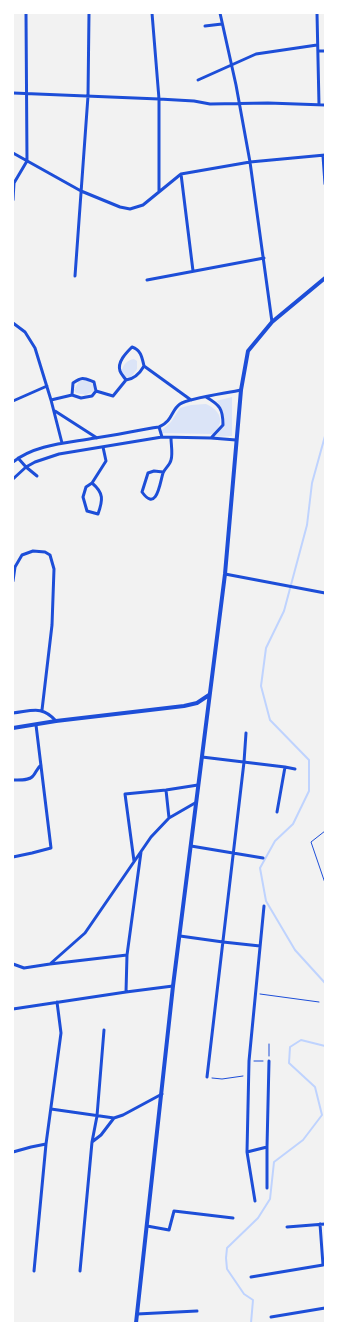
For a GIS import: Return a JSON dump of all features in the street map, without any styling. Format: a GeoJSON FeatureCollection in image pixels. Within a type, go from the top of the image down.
{"type":"FeatureCollection","features":[{"type":"Feature","properties":{"kind":"main road"},"geometry":{"type":"LineString","coordinates":[[136,1323],[173,986],[225,574],[241,390],[248,351],[272,322],[325,278]]}},
{"type":"Feature","properties":{"kind":"main road"},"geometry":{"type":"LineString","coordinates":[[13,728],[56,721],[184,706],[197,703],[209,695]]}},
{"type":"Feature","properties":{"kind":"street"},"geometry":{"type":"LineString","coordinates":[[13,200],[14,182],[27,161],[26,13]]}},
{"type":"Feature","properties":{"kind":"street"},"geometry":{"type":"LineString","coordinates":[[75,276],[88,96],[89,13]]}},
{"type":"Feature","properties":{"kind":"street"},"geometry":{"type":"LineString","coordinates":[[152,13],[159,99],[159,191]]}},
{"type":"Feature","properties":{"kind":"street"},"geometry":{"type":"LineString","coordinates":[[220,13],[250,162],[272,322]]}},
{"type":"Feature","properties":{"kind":"street"},"geometry":{"type":"LineString","coordinates":[[317,13],[319,105]]}},
{"type":"Feature","properties":{"kind":"street"},"geometry":{"type":"LineString","coordinates":[[205,26],[222,24]]}},
{"type":"Feature","properties":{"kind":"street"},"geometry":{"type":"LineString","coordinates":[[198,80],[256,54],[318,45]]}},
{"type":"Feature","properties":{"kind":"street"},"geometry":{"type":"LineString","coordinates":[[318,51],[325,51]]}},
{"type":"Feature","properties":{"kind":"street"},"geometry":{"type":"LineString","coordinates":[[13,93],[159,99],[194,101],[210,104],[239,102],[325,105]]}},
{"type":"Feature","properties":{"kind":"street"},"geometry":{"type":"LineString","coordinates":[[13,153],[82,191],[120,207],[130,209],[142,205],[181,174],[250,162],[324,155],[325,184]]}},
{"type":"Feature","properties":{"kind":"street"},"geometry":{"type":"LineString","coordinates":[[181,174],[193,271]]}},
{"type":"Feature","properties":{"kind":"street"},"geometry":{"type":"LineString","coordinates":[[147,280],[264,258]]}},
{"type":"Feature","properties":{"kind":"street"},"geometry":{"type":"LineString","coordinates":[[13,323],[26,332],[35,348],[55,412],[62,443]]}},
{"type":"Feature","properties":{"kind":"street"},"geometry":{"type":"LineString","coordinates":[[96,391],[113,396],[126,380],[139,374],[144,366],[142,355],[137,349],[132,347],[120,364],[120,371],[126,380]]}},
{"type":"Feature","properties":{"kind":"street"},"geometry":{"type":"LineString","coordinates":[[144,366],[191,400]]}},
{"type":"Feature","properties":{"kind":"street"},"geometry":{"type":"LineString","coordinates":[[72,395],[73,383],[80,378],[94,382],[96,391]]}},
{"type":"Feature","properties":{"kind":"street"},"geometry":{"type":"LineString","coordinates":[[14,399],[47,386]]}},
{"type":"Feature","properties":{"kind":"street"},"geometry":{"type":"LineString","coordinates":[[13,462],[35,450],[62,443],[159,426],[166,423],[179,404],[191,400],[241,390]]}},
{"type":"Feature","properties":{"kind":"street"},"geometry":{"type":"LineString","coordinates":[[51,400],[72,395],[82,398],[92,396],[96,391]]}},
{"type":"Feature","properties":{"kind":"street"},"geometry":{"type":"LineString","coordinates":[[206,397],[218,404],[223,415],[223,425],[211,438]]}},
{"type":"Feature","properties":{"kind":"street"},"geometry":{"type":"LineString","coordinates":[[55,412],[97,438]]}},
{"type":"Feature","properties":{"kind":"street"},"geometry":{"type":"LineString","coordinates":[[159,426],[162,437]]}},
{"type":"Feature","properties":{"kind":"street"},"geometry":{"type":"LineString","coordinates":[[13,479],[26,467],[48,457],[103,446],[162,437],[236,440]]}},
{"type":"Feature","properties":{"kind":"street"},"geometry":{"type":"LineString","coordinates":[[163,472],[154,471],[148,474],[142,492],[145,496],[151,498],[158,494],[163,472],[171,460],[171,438]]}},
{"type":"Feature","properties":{"kind":"street"},"geometry":{"type":"LineString","coordinates":[[92,483],[100,489],[102,502],[98,514],[87,511],[83,497],[86,487],[92,483],[106,461],[103,446]]}},
{"type":"Feature","properties":{"kind":"street"},"geometry":{"type":"LineString","coordinates":[[18,458],[37,476]]}},
{"type":"Feature","properties":{"kind":"street"},"geometry":{"type":"LineString","coordinates":[[13,581],[15,567],[22,555],[33,551],[45,552],[50,555],[54,569],[52,625],[42,710]]}},
{"type":"Feature","properties":{"kind":"street"},"geometry":{"type":"LineString","coordinates":[[225,574],[325,593]]}},
{"type":"Feature","properties":{"kind":"street"},"geometry":{"type":"LineString","coordinates":[[13,713],[42,710],[50,714],[56,721]]}},
{"type":"Feature","properties":{"kind":"street"},"geometry":{"type":"LineString","coordinates":[[13,857],[51,848],[36,725]]}},
{"type":"Feature","properties":{"kind":"street"},"geometry":{"type":"LineString","coordinates":[[207,1077],[244,762],[246,733]]}},
{"type":"Feature","properties":{"kind":"street"},"geometry":{"type":"LineString","coordinates":[[202,757],[295,769]]}},
{"type":"Feature","properties":{"kind":"street"},"geometry":{"type":"LineString","coordinates":[[13,780],[34,776],[37,768],[41,765]]}},
{"type":"Feature","properties":{"kind":"street"},"geometry":{"type":"LineString","coordinates":[[277,812],[285,767]]}},
{"type":"Feature","properties":{"kind":"street"},"geometry":{"type":"LineString","coordinates":[[134,861],[125,794],[198,785]]}},
{"type":"Feature","properties":{"kind":"street"},"geometry":{"type":"LineString","coordinates":[[166,790],[168,818]]}},
{"type":"Feature","properties":{"kind":"street"},"geometry":{"type":"LineString","coordinates":[[50,964],[85,933],[141,850],[168,818],[195,803]]}},
{"type":"Feature","properties":{"kind":"street"},"geometry":{"type":"LineString","coordinates":[[191,846],[263,858]]}},
{"type":"Feature","properties":{"kind":"street"},"geometry":{"type":"LineString","coordinates":[[126,992],[127,955],[141,850]]}},
{"type":"Feature","properties":{"kind":"street"},"geometry":{"type":"LineString","coordinates":[[255,1201],[247,1152],[249,1061],[264,906]]}},
{"type":"Feature","properties":{"kind":"street"},"geometry":{"type":"LineString","coordinates":[[180,936],[260,946]]}},
{"type":"Feature","properties":{"kind":"street"},"geometry":{"type":"LineString","coordinates":[[13,964],[24,968],[127,955]]}},
{"type":"Feature","properties":{"kind":"street"},"geometry":{"type":"LineString","coordinates":[[13,1009],[173,986]]}},
{"type":"Feature","properties":{"kind":"street"},"geometry":{"type":"LineString","coordinates":[[34,1271],[46,1144],[62,1034],[57,1002]]}},
{"type":"Feature","properties":{"kind":"street"},"geometry":{"type":"LineString","coordinates":[[80,1271],[92,1142],[97,1116],[104,1030]]}},
{"type":"Feature","properties":{"kind":"street"},"geometry":{"type":"LineString","coordinates":[[267,1188],[269,1061]]}},
{"type":"Feature","properties":{"kind":"street"},"geometry":{"type":"LineString","coordinates":[[51,1109],[114,1118],[123,1115],[162,1094]]}},
{"type":"Feature","properties":{"kind":"street"},"geometry":{"type":"LineString","coordinates":[[92,1142],[101,1135],[114,1118]]}},
{"type":"Feature","properties":{"kind":"street"},"geometry":{"type":"LineString","coordinates":[[13,1152],[46,1144]]}},
{"type":"Feature","properties":{"kind":"street"},"geometry":{"type":"LineString","coordinates":[[247,1152],[267,1147]]}},
{"type":"Feature","properties":{"kind":"street"},"geometry":{"type":"LineString","coordinates":[[147,1226],[168,1230],[174,1211],[233,1218]]}},
{"type":"Feature","properties":{"kind":"street"},"geometry":{"type":"LineString","coordinates":[[251,1277],[323,1265],[320,1224]]}},
{"type":"Feature","properties":{"kind":"street"},"geometry":{"type":"LineString","coordinates":[[287,1227],[325,1224]]}},
{"type":"Feature","properties":{"kind":"street"},"geometry":{"type":"LineString","coordinates":[[272,1317],[325,1308]]}},
{"type":"Feature","properties":{"kind":"street"},"geometry":{"type":"LineString","coordinates":[[136,1314],[197,1310]]}},
{"type":"Feature","properties":{"kind":"path"},"geometry":{"type":"LineString","coordinates":[[325,831],[311,842],[325,883]]}},
{"type":"Feature","properties":{"kind":"path"},"geometry":{"type":"LineString","coordinates":[[256,994],[319,1002]]}},
{"type":"Feature","properties":{"kind":"path"},"geometry":{"type":"LineString","coordinates":[[249,1061],[269,1061],[269,1044]]}},
{"type":"Feature","properties":{"kind":"path"},"geometry":{"type":"LineString","coordinates":[[207,1077],[222,1079],[249,1076]]}},
{"type":"Feature","properties":{"kind":"shaded area"},"geometry":{"type":"Polygon","coordinates":[[[134,359],[137,361],[137,369],[131,377],[125,378],[121,372],[123,367],[127,362],[134,359]]]}},
{"type":"Feature","properties":{"kind":"shaded area"},"geometry":{"type":"Polygon","coordinates":[[[85,379],[94,385],[94,391],[86,395],[76,393],[74,390],[79,381],[85,379]]]}},
{"type":"Feature","properties":{"kind":"shaded area"},"geometry":{"type":"Polygon","coordinates":[[[232,397],[232,436],[214,437],[218,434],[222,425],[221,409],[216,401],[232,397]]]}},
{"type":"Feature","properties":{"kind":"shaded area"},"geometry":{"type":"Polygon","coordinates":[[[206,404],[215,410],[220,417],[217,430],[213,434],[161,433],[161,431],[171,422],[180,408],[191,405],[206,404]]]}},
{"type":"Feature","properties":{"kind":"waterway"},"geometry":{"type":"LineString","coordinates":[[325,429],[325,436],[312,483],[307,525],[284,611],[266,648],[261,686],[270,720],[309,760],[309,791],[293,824],[275,841],[260,868],[266,901],[295,950],[325,983]]}},
{"type":"Feature","properties":{"kind":"waterway"},"geometry":{"type":"LineString","coordinates":[[251,1323],[253,1300],[244,1294],[227,1269],[227,1248],[258,1218],[270,1199],[274,1162],[303,1140],[322,1115],[315,1087],[289,1063],[290,1047],[301,1040],[325,1046]]}}]}
